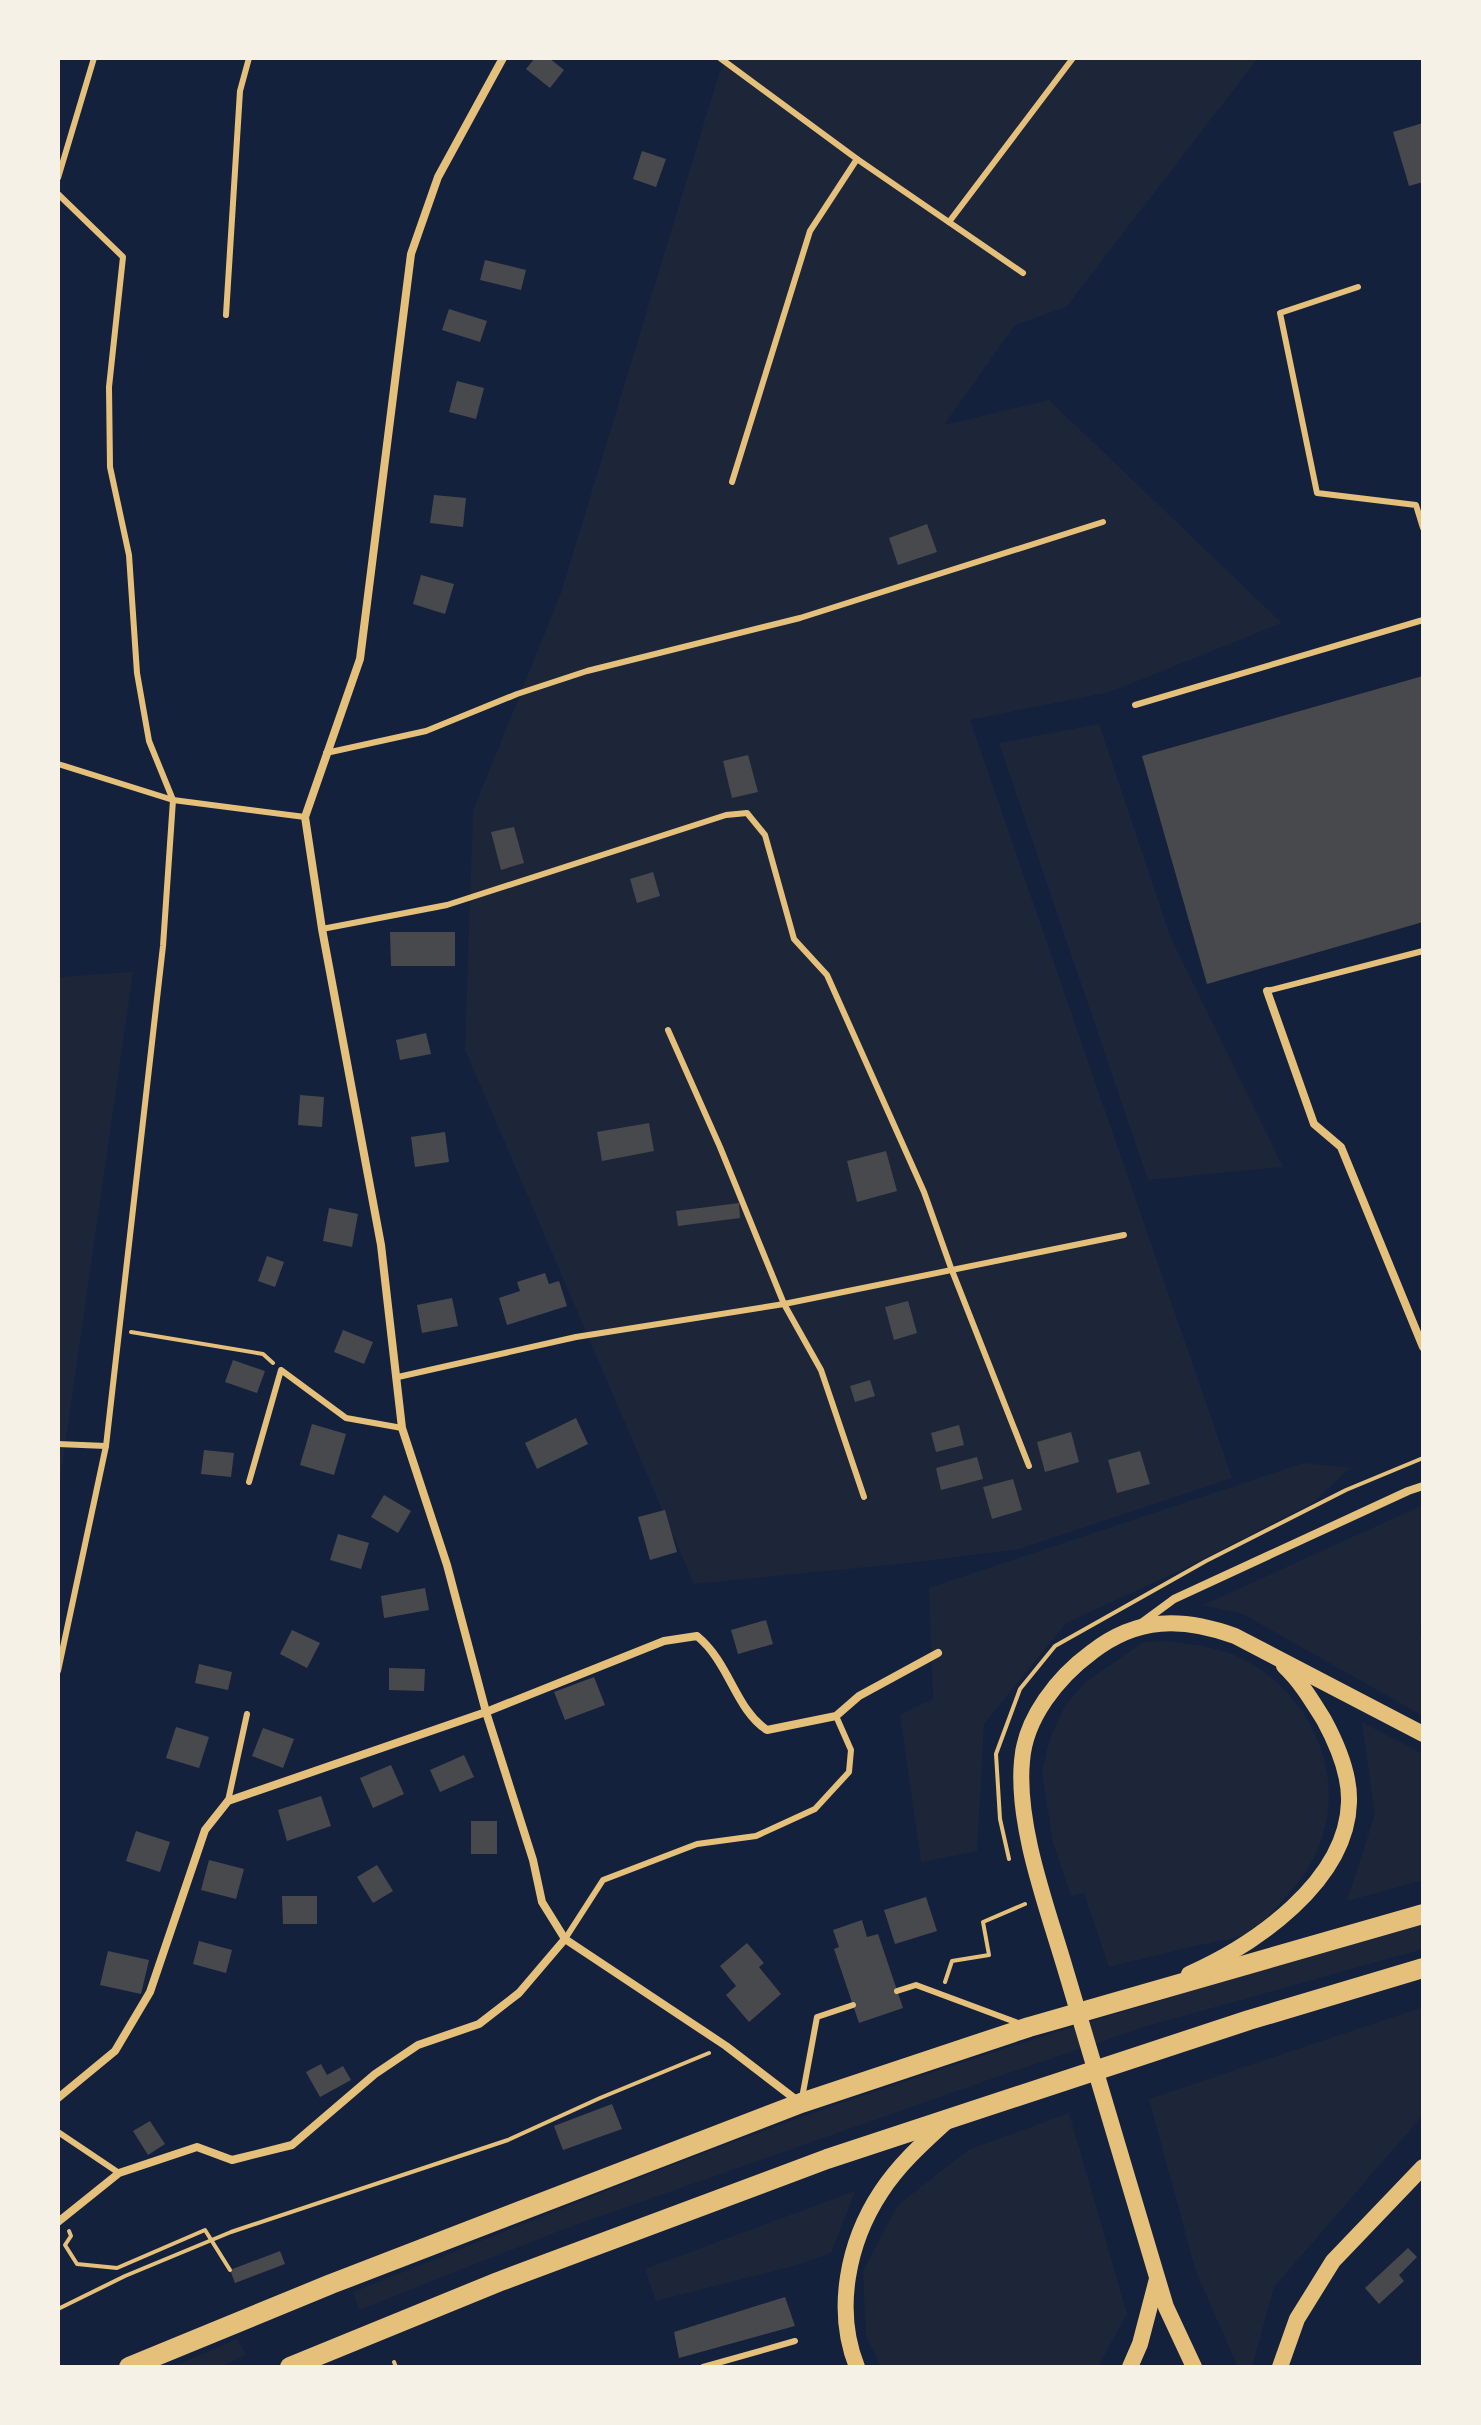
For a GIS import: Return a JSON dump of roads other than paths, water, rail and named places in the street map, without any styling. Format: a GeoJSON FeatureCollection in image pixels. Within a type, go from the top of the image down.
{"type":"FeatureCollection","features":[{"type":"Feature","properties":{"kind":"main road"},"geometry":{"type":"LineString","coordinates":[[1194,2367],[1166,2307],[1025,1823],[1022,1758],[1030,1728],[1054,1689],[1080,1661],[1118,1634],[1137,1626],[1167,1623],[1210,1628],[1271,1654],[1423,1734]]}},
{"type":"Feature","properties":{"kind":"main road"},"geometry":{"type":"LineString","coordinates":[[1124,1999],[1216,1962],[1253,1940],[1309,1889],[1338,1846],[1349,1802],[1348,1782],[1339,1751],[1312,1700],[1271,1654]]}},
{"type":"Feature","properties":{"kind":"main road"},"geometry":{"type":"LineString","coordinates":[[129,2367],[331,2284],[801,2103],[1029,2027],[1423,1914]]}},
{"type":"Feature","properties":{"kind":"main road"},"geometry":{"type":"LineString","coordinates":[[290,2367],[498,2282],[827,2159],[1249,2020],[1423,1968]]}},
{"type":"Feature","properties":{"kind":"main road"},"geometry":{"type":"LineString","coordinates":[[857,2367],[845,2310],[847,2277],[860,2235],[880,2192],[911,2155],[954,2115]]}},
{"type":"Feature","properties":{"kind":"main road"},"geometry":{"type":"LineString","coordinates":[[1280,2367],[1297,2319],[1333,2261],[1423,2167]]}},
{"type":"Feature","properties":{"kind":"main road"},"geometry":{"type":"LineString","coordinates":[[1130,2367],[1140,2344],[1157,2277]]}},
{"type":"Feature","properties":{"kind":"street"},"geometry":{"type":"LineString","coordinates":[[503,58],[438,177],[411,254],[360,659],[305,817],[322,929],[381,1245],[402,1428],[447,1565],[486,1712],[533,1860],[542,1902],[565,1939],[726,2046],[801,2103]]}},
{"type":"Feature","properties":{"kind":"street"},"geometry":{"type":"LineString","coordinates":[[1267,991],[1314,1124],[1341,1147],[1423,1347]]}},
{"type":"Feature","properties":{"kind":"street"},"geometry":{"type":"LineString","coordinates":[[1137,1626],[1174,1599],[1423,1486]]}},
{"type":"Feature","properties":{"kind":"street"},"geometry":{"type":"LineString","coordinates":[[58,2098],[115,2051],[150,1992],[205,1830],[228,1801],[486,1712],[664,1641],[697,1636],[713,1649],[754,1721],[767,1730],[836,1716],[859,1696],[938,1653]]}},
{"type":"Feature","properties":{"kind":"street"},"geometry":{"type":"LineString","coordinates":[[60,2220],[119,2173],[197,2147],[232,2160],[292,2145],[375,2074],[418,2045],[479,2024],[499,2009],[519,1993],[565,1939]]}},
{"type":"Feature","properties":{"kind":"lane"},"geometry":{"type":"LineString","coordinates":[[58,178],[94,58]]}},
{"type":"Feature","properties":{"kind":"lane"},"geometry":{"type":"LineString","coordinates":[[226,315],[240,91],[249,58]]}},
{"type":"Feature","properties":{"kind":"lane"},"geometry":{"type":"LineString","coordinates":[[720,58],[857,159],[1023,273]]}},
{"type":"Feature","properties":{"kind":"lane"},"geometry":{"type":"LineString","coordinates":[[949,222],[1073,58]]}},
{"type":"Feature","properties":{"kind":"lane"},"geometry":{"type":"LineString","coordinates":[[732,482],[810,231],[857,159]]}},
{"type":"Feature","properties":{"kind":"lane"},"geometry":{"type":"LineString","coordinates":[[58,194],[123,257],[109,387],[110,467],[129,555],[137,673],[149,741],[173,800],[163,946],[106,1446],[58,1671]]}},
{"type":"Feature","properties":{"kind":"lane"},"geometry":{"type":"LineString","coordinates":[[1358,287],[1280,313],[1317,493],[1416,505],[1423,528]]}},
{"type":"Feature","properties":{"kind":"lane"},"geometry":{"type":"LineString","coordinates":[[326,753],[426,731],[517,694],[587,671],[800,618],[1103,522]]}},
{"type":"Feature","properties":{"kind":"lane"},"geometry":{"type":"LineString","coordinates":[[1135,705],[1423,620]]}},
{"type":"Feature","properties":{"kind":"lane"},"geometry":{"type":"LineString","coordinates":[[58,764],[173,800],[305,817]]}},
{"type":"Feature","properties":{"kind":"lane"},"geometry":{"type":"LineString","coordinates":[[322,929],[447,905],[726,815],[747,813],[765,835],[794,939],[827,975],[924,1192],[1029,1466]]}},
{"type":"Feature","properties":{"kind":"lane"},"geometry":{"type":"LineString","coordinates":[[1267,991],[1423,951]]}},
{"type":"Feature","properties":{"kind":"lane"},"geometry":{"type":"LineString","coordinates":[[668,1030],[784,1304],[821,1370],[864,1497]]}},
{"type":"Feature","properties":{"kind":"lane"},"geometry":{"type":"LineString","coordinates":[[398,1377],[576,1337],[784,1304],[1124,1235]]}},
{"type":"Feature","properties":{"kind":"lane"},"geometry":{"type":"LineString","coordinates":[[249,1482],[281,1370],[346,1418],[402,1428]]}},
{"type":"Feature","properties":{"kind":"lane"},"geometry":{"type":"LineString","coordinates":[[58,1444],[106,1446]]}},
{"type":"Feature","properties":{"kind":"lane"},"geometry":{"type":"LineString","coordinates":[[228,1801],[247,1714]]}},
{"type":"Feature","properties":{"kind":"lane"},"geometry":{"type":"LineString","coordinates":[[565,1939],[603,1880],[697,1844],[756,1836],[815,1809],[849,1772],[851,1750],[836,1716]]}},
{"type":"Feature","properties":{"kind":"lane"},"geometry":{"type":"LineString","coordinates":[[897,1991],[916,1985],[1029,2027]]}},
{"type":"Feature","properties":{"kind":"lane"},"geometry":{"type":"LineString","coordinates":[[801,2103],[817,2017],[853,2005]]}},
{"type":"Feature","properties":{"kind":"lane"},"geometry":{"type":"LineString","coordinates":[[58,2132],[119,2173]]}},
{"type":"Feature","properties":{"kind":"lane"},"geometry":{"type":"LineString","coordinates":[[703,2367],[795,2341]]}}]}
